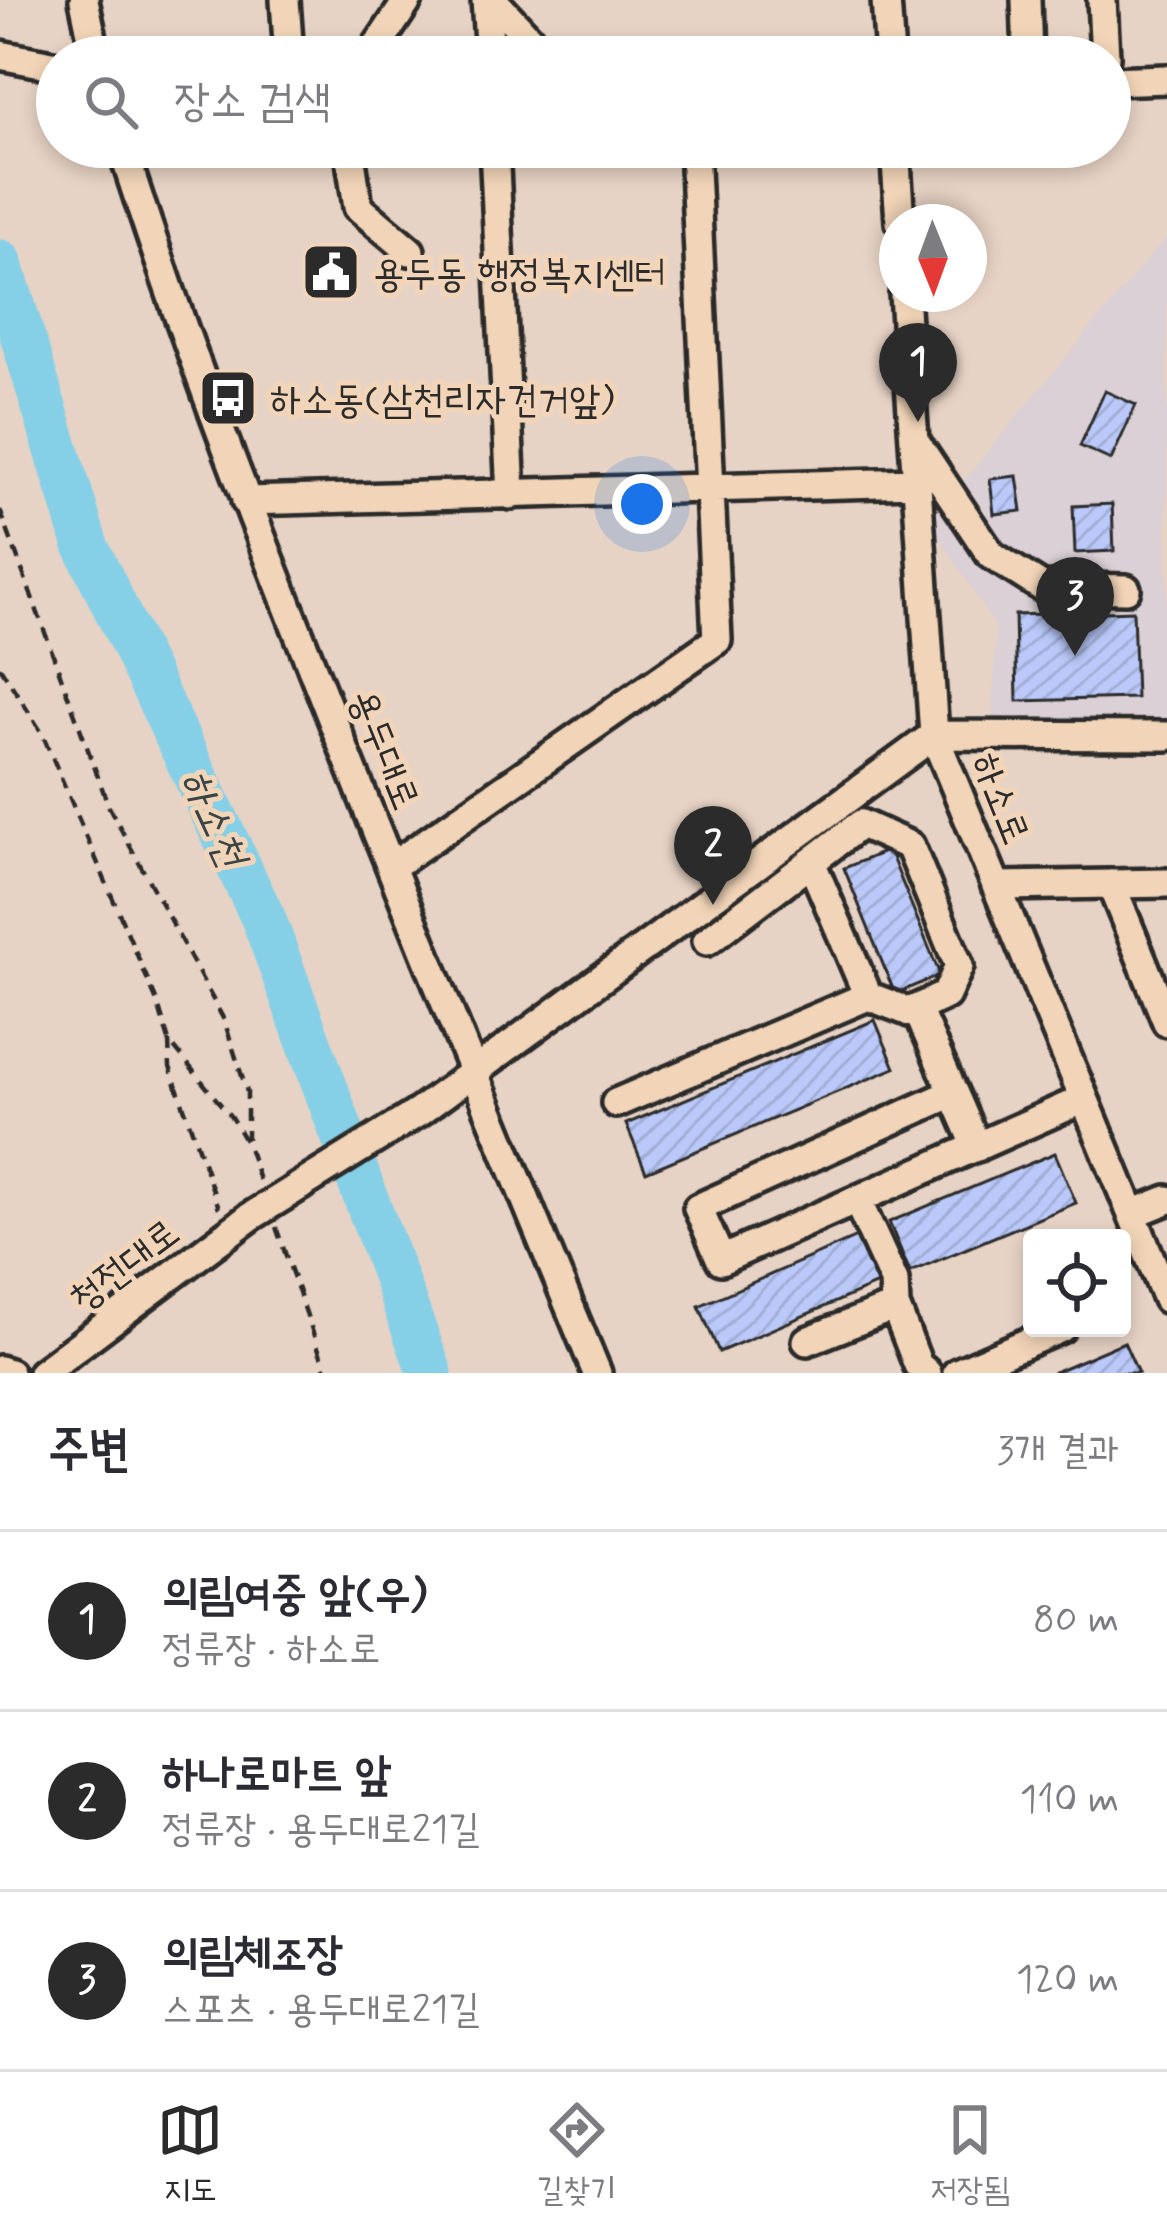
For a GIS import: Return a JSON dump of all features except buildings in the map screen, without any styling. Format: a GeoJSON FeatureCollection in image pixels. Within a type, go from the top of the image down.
{"type":"FeatureCollection","features":[{"type":"Feature","properties":{"kind":"street"},"geometry":{"type":"LineString","coordinates":[[84,0],[91,36]]}},
{"type":"Feature","properties":{"kind":"street"},"geometry":{"type":"LineString","coordinates":[[285,0],[288,36]]}},
{"type":"Feature","properties":{"kind":"street"},"geometry":{"type":"LineString","coordinates":[[384,36],[408,0]]}},
{"type":"Feature","properties":{"kind":"street"},"geometry":{"type":"LineString","coordinates":[[489,0],[490,36]]}},
{"type":"Feature","properties":{"kind":"street"},"geometry":{"type":"LineString","coordinates":[[489,0],[525,36]]}},
{"type":"Feature","properties":{"kind":"street"},"geometry":{"type":"LineString","coordinates":[[886,0],[889,36]]}},
{"type":"Feature","properties":{"kind":"street"},"geometry":{"type":"LineString","coordinates":[[1026,0],[1027,36]]}},
{"type":"Feature","properties":{"kind":"street"},"geometry":{"type":"LineString","coordinates":[[1102,0],[1104,36]]}},
{"type":"Feature","properties":{"kind":"street"},"geometry":{"type":"LineString","coordinates":[[1131,80],[1167,79]]}},
{"type":"Feature","properties":{"kind":"street","name":"용두대로"},"geometry":{"type":"LineString","coordinates":[[129,168],[172,305],[246,501],[473,1075],[597,1373]]}},
{"type":"Feature","properties":{"kind":"street"},"geometry":{"type":"LineString","coordinates":[[353,168],[358,207],[410,251]]}},
{"type":"Feature","properties":{"kind":"street"},"geometry":{"type":"LineString","coordinates":[[495,168],[511,495]]}},
{"type":"Feature","properties":{"kind":"street"},"geometry":{"type":"LineString","coordinates":[[391,867],[717,640],[695,168]]}},
{"type":"Feature","properties":{"kind":"street"},"geometry":{"type":"LineString","coordinates":[[896,168],[898,204]]}},
{"type":"Feature","properties":{"kind":"street","name":"하소로"},"geometry":{"type":"LineString","coordinates":[[905,312],[934,735],[1167,1298]]}},
{"type":"Feature","properties":{"kind":"street"},"geometry":{"type":"LineString","coordinates":[[912,435],[991,556],[1042,587],[1126,589]]}},
{"type":"Feature","properties":{"kind":"street"},"geometry":{"type":"LineString","coordinates":[[246,501],[915,482]]}},
{"type":"Feature","properties":{"kind":"street"},"geometry":{"type":"LineString","coordinates":[[473,1075],[934,735],[1167,736]]}},
{"type":"Feature","properties":{"kind":"street"},"geometry":{"type":"LineString","coordinates":[[707,941],[861,824],[910,846],[959,966],[946,995],[909,1012]]}},
{"type":"Feature","properties":{"kind":"street"},"geometry":{"type":"LineString","coordinates":[[812,864],[868,997]]}},
{"type":"Feature","properties":{"kind":"street"},"geometry":{"type":"LineString","coordinates":[[996,886],[1167,883]]}},
{"type":"Feature","properties":{"kind":"street"},"geometry":{"type":"LineString","coordinates":[[1111,884],[1167,1022]]}},
{"type":"Feature","properties":{"kind":"street"},"geometry":{"type":"LineString","coordinates":[[616,1102],[868,997],[920,1016],[977,1147]]}},
{"type":"Feature","properties":{"kind":"street","name":"청전대로"},"geometry":{"type":"LineString","coordinates":[[42,1373],[473,1075]]}},
{"type":"Feature","properties":{"kind":"street"},"geometry":{"type":"LineString","coordinates":[[953,1093],[698,1208],[721,1260],[1084,1099]]}},
{"type":"Feature","properties":{"kind":"street"},"geometry":{"type":"LineString","coordinates":[[857,1200],[894,1281],[895,1306],[915,1370]]}},
{"type":"Feature","properties":{"kind":"street"},"geometry":{"type":"LineString","coordinates":[[1132,1214],[1167,1200]]}},
{"type":"Feature","properties":{"kind":"street"},"geometry":{"type":"LineString","coordinates":[[807,1341],[895,1306]]}},
{"type":"Feature","properties":{"kind":"street"},"geometry":{"type":"LineString","coordinates":[[956,1373],[1040,1337]]}},
{"type":"Feature","properties":{"kind":"street"},"geometry":{"type":"LineString","coordinates":[[0,1370],[9,1373]]}},
{"type":"Feature","properties":{"kind":"path"},"geometry":{"type":"LineString","coordinates":[[0,510],[109,808],[224,1020],[248,1092],[247,1144]]}},
{"type":"Feature","properties":{"kind":"path"},"geometry":{"type":"LineString","coordinates":[[0,667],[41,734],[158,1004],[169,1041],[170,1067],[327,1373]]}},
{"type":"Feature","properties":{"kind":"path"},"geometry":{"type":"LineString","coordinates":[[169,1041],[231,1117],[261,1184]]}},
{"type":"Feature","properties":{"kind":"shaded area"},"geometry":{"type":"Polygon","coordinates":[[[1167,236],[1167,730],[993,727],[995,627],[930,521],[1167,236]]]}},
{"type":"Feature","properties":{"kind":"waterway","name":"하소천"},"geometry":{"type":"LineString","coordinates":[[0,262],[86,546],[264,920],[430,1373]]}},
{"type":"Feature","properties":{"kind":"place","name":"용두동 행정복지센터"},"geometry":{"type":"Point","coordinates":[331,272]}},
{"type":"Feature","properties":{"kind":"place","name":"하소동(삼천리자건거앞)"},"geometry":{"type":"Point","coordinates":[228,398]}},
{"type":"Feature","properties":{"kind":"place","name":"의림여중 앞(우)"},"geometry":{"type":"Point","coordinates":[918,422]}},
{"type":"Feature","properties":{"kind":"place","name":"의림체조장"},"geometry":{"type":"Point","coordinates":[1075,656]}},
{"type":"Feature","properties":{"kind":"place","name":"하나로마트 앞"},"geometry":{"type":"Point","coordinates":[713,905]}}]}
